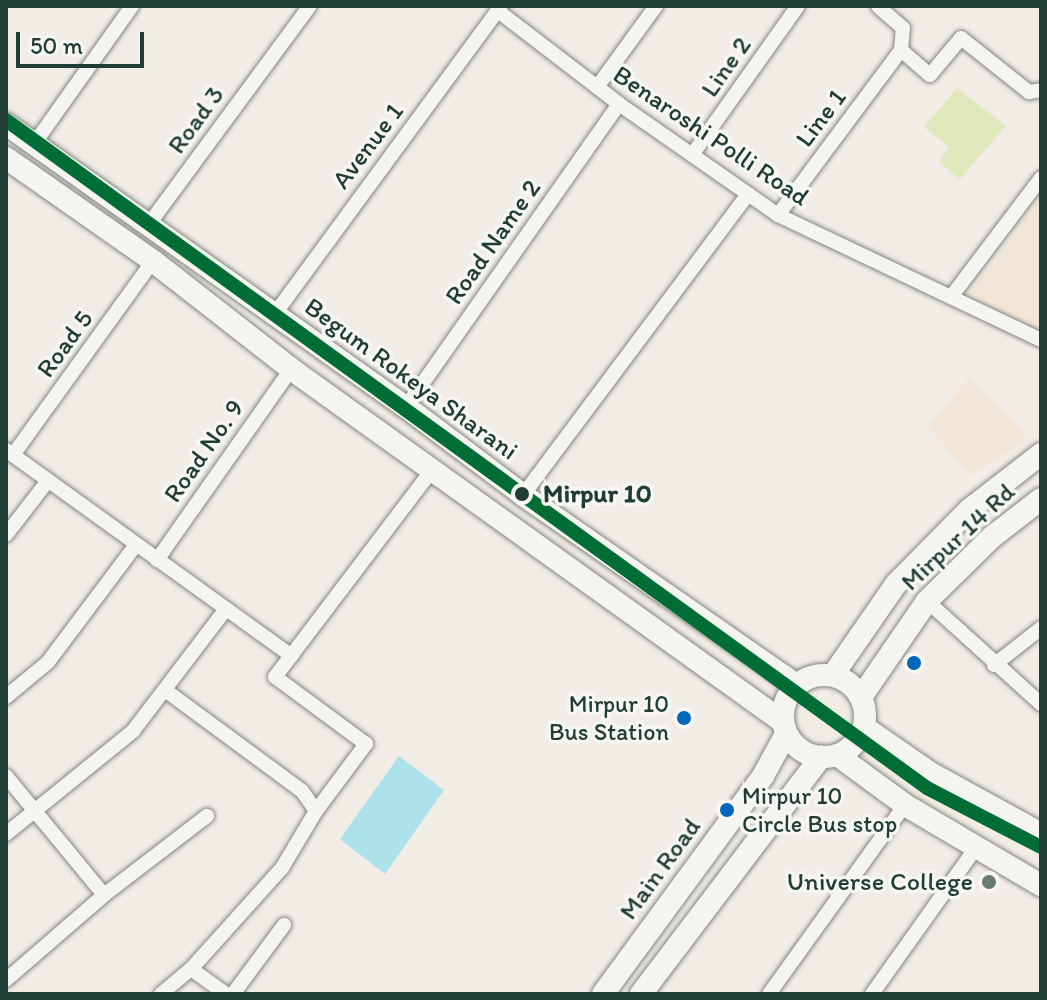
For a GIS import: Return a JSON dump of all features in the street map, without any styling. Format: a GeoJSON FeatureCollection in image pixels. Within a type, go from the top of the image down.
{"type":"FeatureCollection","features":[{"type":"Feature","properties":{"kind":"main road","name":"Begum Rokeya Sharani"},"geometry":{"type":"LineString","coordinates":[[6,124],[406,407],[523,495],[796,685]]}},
{"type":"Feature","properties":{"kind":"main road"},"geometry":{"type":"LineString","coordinates":[[6,158],[153,261],[291,369],[433,469],[784,728],[795,746],[829,756],[975,849],[1041,885]]}},
{"type":"Feature","properties":{"kind":"main road"},"geometry":{"type":"LineString","coordinates":[[833,675],[896,584],[969,510],[1041,454]]}},
{"type":"Feature","properties":{"kind":"main road","name":"Mirpur 14 Rd"},"geometry":{"type":"LineString","coordinates":[[861,697],[927,601],[992,537],[1041,499]]}},
{"type":"Feature","properties":{"kind":"main road"},"geometry":{"type":"LineString","coordinates":[[641,994],[829,756],[854,744],[864,727],[861,697],[844,679],[820,674],[796,685],[787,695],[784,728]]}},
{"type":"Feature","properties":{"kind":"main road"},"geometry":{"type":"LineString","coordinates":[[864,727],[932,774],[1041,834]]}},
{"type":"Feature","properties":{"kind":"main road","name":"Main Road"},"geometry":{"type":"LineString","coordinates":[[603,994],[763,776],[784,728]]}},
{"type":"Feature","properties":{"kind":"street"},"geometry":{"type":"LineString","coordinates":[[34,144],[132,6]]}},
{"type":"Feature","properties":{"kind":"street","name":"Road 3"},"geometry":{"type":"LineString","coordinates":[[149,224],[310,6]]}},
{"type":"Feature","properties":{"kind":"street"},"geometry":{"type":"LineString","coordinates":[[597,87],[656,6]]}},
{"type":"Feature","properties":{"kind":"street","name":"Line 2"},"geometry":{"type":"LineString","coordinates":[[692,155],[798,6]]}},
{"type":"Feature","properties":{"kind":"street","name":"Benaroshi Polli Road"},"geometry":{"type":"LineString","coordinates":[[500,8],[619,104],[778,215],[1041,340]]}},
{"type":"Feature","properties":{"kind":"street","name":"Avenue 1"},"geometry":{"type":"LineString","coordinates":[[274,315],[500,8]]}},
{"type":"Feature","properties":{"kind":"street"},"geometry":{"type":"LineString","coordinates":[[884,8],[903,28],[901,50],[930,75],[961,38],[1029,92],[1041,90]]}},
{"type":"Feature","properties":{"kind":"street","name":"Line 1"},"geometry":{"type":"LineString","coordinates":[[778,215],[901,50]]}},
{"type":"Feature","properties":{"kind":"street","name":"Road Name 2"},"geometry":{"type":"LineString","coordinates":[[406,407],[619,104]]}},
{"type":"Feature","properties":{"kind":"street"},"geometry":{"type":"LineString","coordinates":[[951,297],[1041,178]]}},
{"type":"Feature","properties":{"kind":"street"},"geometry":{"type":"LineString","coordinates":[[523,495],[748,194]]}},
{"type":"Feature","properties":{"kind":"street","name":"Road 5"},"geometry":{"type":"LineString","coordinates":[[10,453],[153,261]]}},
{"type":"Feature","properties":{"kind":"street","name":"Road No. 9"},"geometry":{"type":"LineString","coordinates":[[157,560],[291,369]]}},
{"type":"Feature","properties":{"kind":"street"},"geometry":{"type":"LineString","coordinates":[[10,453],[292,656]]}},
{"type":"Feature","properties":{"kind":"street"},"geometry":{"type":"LineString","coordinates":[[161,994],[191,969],[282,868],[316,811],[366,744],[275,677],[433,469]]}},
{"type":"Feature","properties":{"kind":"street"},"geometry":{"type":"LineString","coordinates":[[6,535],[47,482]]}},
{"type":"Feature","properties":{"kind":"street"},"geometry":{"type":"LineString","coordinates":[[6,697],[48,662],[136,545]]}},
{"type":"Feature","properties":{"kind":"street"},"geometry":{"type":"LineString","coordinates":[[927,601],[994,665],[1041,704]]}},
{"type":"Feature","properties":{"kind":"street"},"geometry":{"type":"LineString","coordinates":[[6,834],[133,731],[226,609]]}},
{"type":"Feature","properties":{"kind":"street"},"geometry":{"type":"LineString","coordinates":[[994,665],[1041,628]]}},
{"type":"Feature","properties":{"kind":"street"},"geometry":{"type":"LineString","coordinates":[[165,690],[302,791],[316,811]]}},
{"type":"Feature","properties":{"kind":"street"},"geometry":{"type":"LineString","coordinates":[[6,776],[104,895]]}},
{"type":"Feature","properties":{"kind":"street"},"geometry":{"type":"LineString","coordinates":[[769,994],[905,805]]}},
{"type":"Feature","properties":{"kind":"street"},"geometry":{"type":"LineString","coordinates":[[6,980],[104,895],[207,816]]}},
{"type":"Feature","properties":{"kind":"street"},"geometry":{"type":"LineString","coordinates":[[872,994],[975,849]]}},
{"type":"Feature","properties":{"kind":"street"},"geometry":{"type":"LineString","coordinates":[[233,994],[284,925]]}},
{"type":"Feature","properties":{"kind":"street"},"geometry":{"type":"LineString","coordinates":[[191,969],[226,994]]}},
{"type":"Feature","properties":{"kind":"shaded area"},"geometry":{"type":"Polygon","coordinates":[[[1041,196],[1041,331],[968,295],[1041,196]]]}},
{"type":"Feature","properties":{"kind":"shaded area"},"geometry":{"type":"Polygon","coordinates":[[[968,379],[1011,417],[1028,440],[971,475],[928,426],[968,379]]]}},
{"type":"Feature","properties":{"kind":"green space"},"geometry":{"type":"Polygon","coordinates":[[[957,88],[1006,126],[960,179],[939,162],[949,147],[924,127],[957,88]]]}},
{"type":"Feature","properties":{"kind":"water"},"geometry":{"type":"Polygon","coordinates":[[[399,756],[444,790],[385,874],[340,839],[399,756]]]}},
{"type":"Feature","properties":{"kind":"transit line"},"geometry":{"type":"LineString","coordinates":[[6,120],[927,788],[1041,847]]}},
{"type":"Feature","properties":{"kind":"place","name":"Mirpur 10"},"geometry":{"type":"Point","coordinates":[522,494]}},
{"type":"Feature","properties":{"kind":"place","name":"Mirpur 10 Bus Station"},"geometry":{"type":"Point","coordinates":[684,718]}},
{"type":"Feature","properties":{"kind":"place","name":"Mirpur 10 Circle Bus stop"},"geometry":{"type":"Point","coordinates":[727,810]}},
{"type":"Feature","properties":{"kind":"place","name":"Universe College"},"geometry":{"type":"Point","coordinates":[989,882]}}]}
